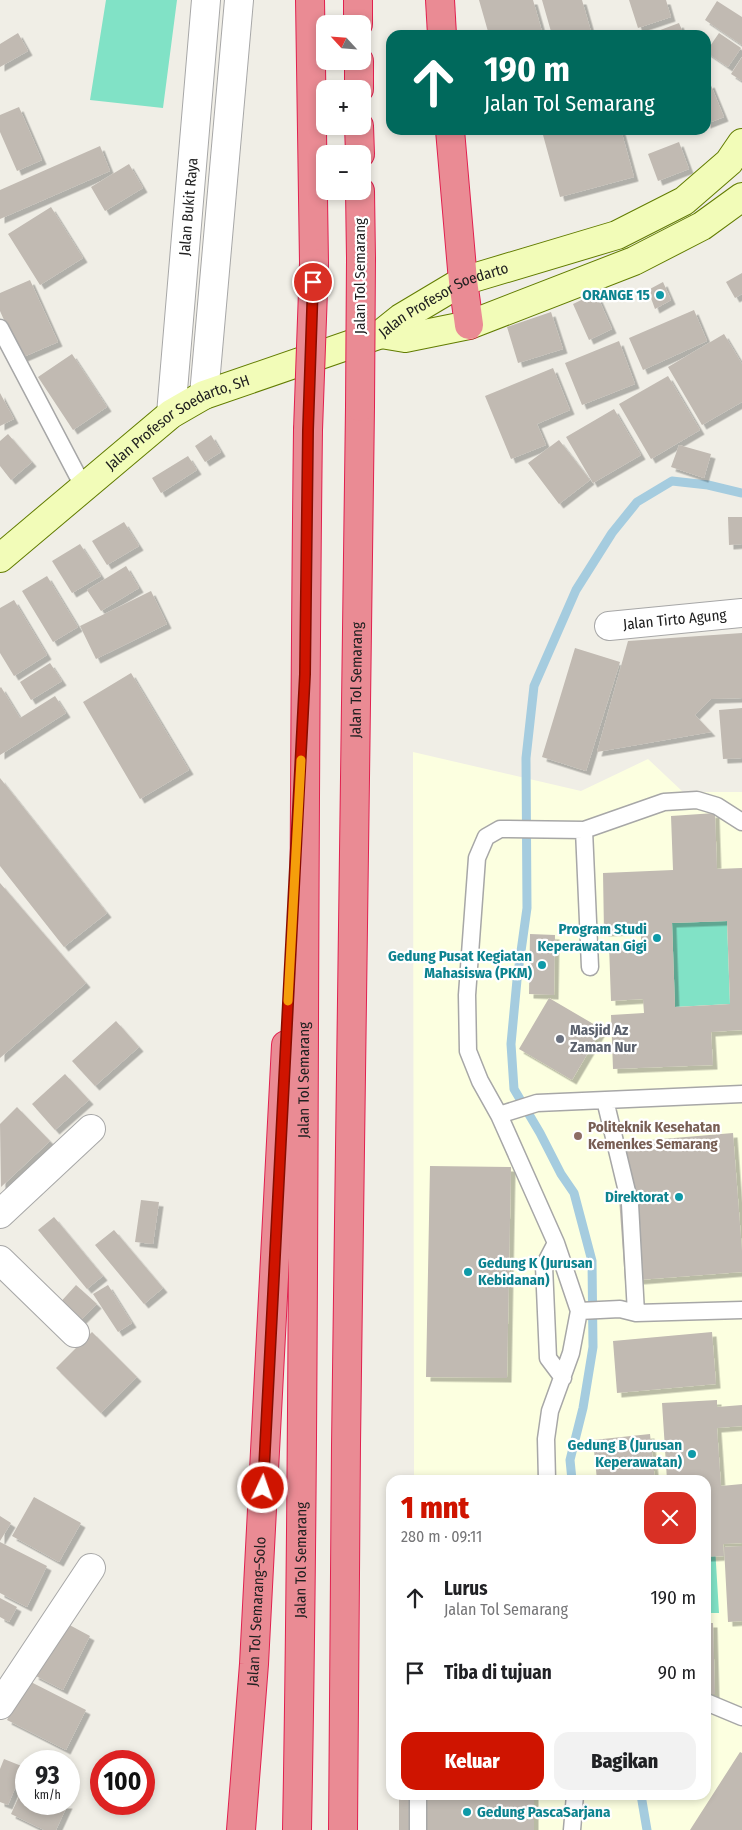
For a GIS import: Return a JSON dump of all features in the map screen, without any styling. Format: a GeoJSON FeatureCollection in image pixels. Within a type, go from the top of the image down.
{"type":"FeatureCollection","features":[{"type":"Feature","properties":{"kind":"highway","name":"Jalan Tol Semarang"},"geometry":{"type":"LineString","coordinates":[[297,1830],[302,1571],[305,674],[308,430],[314,263],[310,0]]}},
{"type":"Feature","properties":{"kind":"highway"},"geometry":{"type":"LineString","coordinates":[[358,0],[358,15]]}},
{"type":"Feature","properties":{"kind":"highway"},"geometry":{"type":"LineString","coordinates":[[440,0],[442,30]]}},
{"type":"Feature","properties":{"kind":"highway"},"geometry":{"type":"LineString","coordinates":[[450,135],[462,281],[469,325]]}},
{"type":"Feature","properties":{"kind":"highway","name":"Jalan Tol Semarang"},"geometry":{"type":"LineString","coordinates":[[343,1830],[360,407],[360,200]]}},
{"type":"Feature","properties":{"kind":"highway","name":"Jalan Tol Semarang–Solo"},"geometry":{"type":"LineString","coordinates":[[241,1830],[254,1664],[305,674]]}},
{"type":"Feature","properties":{"kind":"main road","name":"Jalan Profesor Soedarto"},"geometry":{"type":"LineString","coordinates":[[381,334],[401,318],[462,281],[617,235],[684,201],[729,162],[742,143]]}},
{"type":"Feature","properties":{"kind":"main road","name":"Jalan Profesor Soedarto"},"geometry":{"type":"LineString","coordinates":[[381,334],[405,338],[469,325],[634,261],[702,226],[742,197]]}},
{"type":"Feature","properties":{"kind":"main road","name":"Jalan Profesor Soedarto, SH"},"geometry":{"type":"LineString","coordinates":[[0,558],[172,414],[204,395],[381,334]]}},
{"type":"Feature","properties":{"kind":"street","name":"Jalan Bukit Raya"},"geometry":{"type":"LineString","coordinates":[[172,414],[206,0]]}},
{"type":"Feature","properties":{"kind":"street"},"geometry":{"type":"LineString","coordinates":[[204,395],[239,0]]}},
{"type":"Feature","properties":{"kind":"street","name":"Jalan Tirto Agung"},"geometry":{"type":"LineString","coordinates":[[609,626],[742,613]]}},
{"type":"Feature","properties":{"kind":"street"},"geometry":{"type":"LineString","coordinates":[[0,1214],[91,1129]]}},
{"type":"Feature","properties":{"kind":"street"},"geometry":{"type":"LineString","coordinates":[[0,1260],[75,1333]]}},
{"type":"Feature","properties":{"kind":"street"},"geometry":{"type":"LineString","coordinates":[[0,1705],[91,1568]]}},
{"type":"Feature","properties":{"kind":"lane"},"geometry":{"type":"LineString","coordinates":[[0,328],[84,488]]}},
{"type":"Feature","properties":{"kind":"lane"},"geometry":{"type":"LineString","coordinates":[[547,1475],[546,1439],[550,1410],[563,1378],[584,1310],[505,1113],[480,1081],[468,1051],[467,996],[478,858],[486,837],[500,829],[584,830],[664,802],[697,800],[717,806],[742,822]]}},
{"type":"Feature","properties":{"kind":"lane"},"geometry":{"type":"LineString","coordinates":[[584,830],[590,967]]}},
{"type":"Feature","properties":{"kind":"lane"},"geometry":{"type":"LineString","coordinates":[[505,1113],[537,1103],[742,1094]]}},
{"type":"Feature","properties":{"kind":"lane"},"geometry":{"type":"LineString","coordinates":[[605,1100],[630,1204],[628,1311]]}},
{"type":"Feature","properties":{"kind":"lane"},"geometry":{"type":"LineString","coordinates":[[556,1243],[544,1266],[548,1358],[563,1378]]}},
{"type":"Feature","properties":{"kind":"lane"},"geometry":{"type":"LineString","coordinates":[[584,1310],[742,1310]]}},
{"type":"Feature","properties":{"kind":"lane"},"geometry":{"type":"LineString","coordinates":[[711,1704],[742,1718]]}},
{"type":"Feature","properties":{"kind":"lane"},"geometry":{"type":"LineString","coordinates":[[418,1800],[418,1830]]}},
{"type":"Feature","properties":{"kind":"lane"},"geometry":{"type":"LineString","coordinates":[[572,1830],[575,1800]]}},
{"type":"Feature","properties":{"kind":"shaded area","name":"Politeknik Kesehatan Kemenkes Semarang"},"geometry":{"type":"Polygon","coordinates":[[[413,752],[581,791],[648,759],[683,792],[742,792],[742,1830],[415,1830],[415,1800],[711,1800],[711,1475],[414,1475],[413,752]]]}},
{"type":"Feature","properties":{"kind":"green space"},"geometry":{"type":"Polygon","coordinates":[[[106,0],[177,0],[163,108],[90,100],[106,0]]]}},
{"type":"Feature","properties":{"kind":"green space"},"geometry":{"type":"Polygon","coordinates":[[[727,921],[730,1004],[675,1007],[672,923],[727,921]]]}},
{"type":"Feature","properties":{"kind":"green space"},"geometry":{"type":"Polygon","coordinates":[[[711,1531],[714,1531],[719,1613],[711,1613],[711,1531]]]}},
{"type":"Feature","properties":{"kind":"building"},"geometry":{"type":"Polygon","coordinates":[[[479,0],[533,0],[542,30],[488,30],[479,0]]]}},
{"type":"Feature","properties":{"kind":"building"},"geometry":{"type":"Polygon","coordinates":[[[542,0],[582,0],[591,30],[551,30],[542,0]]]}},
{"type":"Feature","properties":{"kind":"building"},"geometry":{"type":"Polygon","coordinates":[[[629,0],[666,0],[671,17],[638,28],[629,0]]]}},
{"type":"Feature","properties":{"kind":"building"},"geometry":{"type":"Polygon","coordinates":[[[717,1],[742,17],[742,45],[705,20],[717,1]]]}},
{"type":"Feature","properties":{"kind":"building"},"geometry":{"type":"Polygon","coordinates":[[[679,23],[682,30],[660,30],[679,23]]]}},
{"type":"Feature","properties":{"kind":"building"},"geometry":{"type":"Polygon","coordinates":[[[18,33],[28,51],[0,67],[0,44],[18,33]]]}},
{"type":"Feature","properties":{"kind":"building"},"geometry":{"type":"Polygon","coordinates":[[[719,33],[741,48],[728,67],[711,55],[711,45],[719,33]]]}},
{"type":"Feature","properties":{"kind":"building"},"geometry":{"type":"Polygon","coordinates":[[[742,57],[742,81],[731,74],[742,57]]]}},
{"type":"Feature","properties":{"kind":"building"},"geometry":{"type":"Polygon","coordinates":[[[711,85],[724,117],[711,122],[711,85]]]}},
{"type":"Feature","properties":{"kind":"building"},"geometry":{"type":"Polygon","coordinates":[[[19,107],[42,160],[17,171],[0,132],[0,115],[19,107]]]}},
{"type":"Feature","properties":{"kind":"building"},"geometry":{"type":"Polygon","coordinates":[[[543,135],[622,135],[634,177],[560,197],[543,135]]]}},
{"type":"Feature","properties":{"kind":"building"},"geometry":{"type":"Polygon","coordinates":[[[679,142],[689,169],[658,181],[648,154],[679,142]]]}},
{"type":"Feature","properties":{"kind":"building"},"geometry":{"type":"Polygon","coordinates":[[[100,146],[110,171],[0,219],[0,190],[100,146]]]}},
{"type":"Feature","properties":{"kind":"building"},"geometry":{"type":"Polygon","coordinates":[[[129,164],[143,188],[105,211],[91,187],[129,164]]]}},
{"type":"Feature","properties":{"kind":"building"},"geometry":{"type":"Polygon","coordinates":[[[51,207],[83,258],[40,285],[8,234],[51,207]]]}},
{"type":"Feature","properties":{"kind":"building"},"geometry":{"type":"Polygon","coordinates":[[[742,273],[742,294],[735,298],[726,282],[742,273]]]}},
{"type":"Feature","properties":{"kind":"building"},"geometry":{"type":"Polygon","coordinates":[[[30,280],[58,342],[21,358],[0,311],[0,293],[30,280]]]}},
{"type":"Feature","properties":{"kind":"building","name":"ORANGE 15"},"geometry":{"type":"Polygon","coordinates":[[[663,282],[671,300],[655,309],[648,290],[663,282]]]}},
{"type":"Feature","properties":{"kind":"building"},"geometry":{"type":"Polygon","coordinates":[[[596,293],[612,329],[589,340],[573,304],[596,293]]]}},
{"type":"Feature","properties":{"kind":"building"},"geometry":{"type":"Polygon","coordinates":[[[694,310],[707,341],[643,370],[629,338],[694,310]]]}},
{"type":"Feature","properties":{"kind":"building"},"geometry":{"type":"Polygon","coordinates":[[[551,312],[563,349],[518,363],[507,327],[551,312]]]}},
{"type":"Feature","properties":{"kind":"building"},"geometry":{"type":"Polygon","coordinates":[[[724,334],[742,364],[742,402],[702,425],[668,367],[724,334]]]}},
{"type":"Feature","properties":{"kind":"building"},"geometry":{"type":"Polygon","coordinates":[[[619,341],[635,384],[582,405],[565,363],[619,341]]]}},
{"type":"Feature","properties":{"kind":"building"},"geometry":{"type":"Polygon","coordinates":[[[72,354],[107,407],[73,430],[38,377],[72,354]]]}},
{"type":"Feature","properties":{"kind":"building"},"geometry":{"type":"Polygon","coordinates":[[[553,368],[570,410],[537,424],[546,445],[511,459],[485,396],[553,368]]]}},
{"type":"Feature","properties":{"kind":"building"},"geometry":{"type":"Polygon","coordinates":[[[668,376],[700,430],[651,459],[619,404],[668,376]]]}},
{"type":"Feature","properties":{"kind":"building"},"geometry":{"type":"Polygon","coordinates":[[[0,393],[14,419],[0,426],[0,393]]]}},
{"type":"Feature","properties":{"kind":"building"},"geometry":{"type":"Polygon","coordinates":[[[614,409],[641,455],[593,483],[566,437],[614,409]]]}},
{"type":"Feature","properties":{"kind":"building"},"geometry":{"type":"Polygon","coordinates":[[[8,434],[32,462],[11,480],[0,466],[0,441],[8,434]]]}},
{"type":"Feature","properties":{"kind":"building"},"geometry":{"type":"Polygon","coordinates":[[[211,435],[221,452],[205,462],[195,446],[211,435]]]}},
{"type":"Feature","properties":{"kind":"building"},"geometry":{"type":"Polygon","coordinates":[[[559,440],[590,480],[559,504],[528,463],[559,440]]]}},
{"type":"Feature","properties":{"kind":"building"},"geometry":{"type":"Polygon","coordinates":[[[679,445],[711,454],[704,478],[671,467],[679,445]]]}},
{"type":"Feature","properties":{"kind":"building"},"geometry":{"type":"Polygon","coordinates":[[[188,456],[197,470],[161,493],[152,478],[188,456]]]}},
{"type":"Feature","properties":{"kind":"building"},"geometry":{"type":"Polygon","coordinates":[[[728,517],[742,517],[742,544],[729,545],[728,517]]]}},
{"type":"Feature","properties":{"kind":"building"},"geometry":{"type":"Polygon","coordinates":[[[124,522],[139,546],[107,565],[92,541],[124,522]]]}},
{"type":"Feature","properties":{"kind":"building"},"geometry":{"type":"Polygon","coordinates":[[[80,544],[101,576],[72,593],[52,561],[80,544]]]}},
{"type":"Feature","properties":{"kind":"building"},"geometry":{"type":"Polygon","coordinates":[[[126,566],[139,588],[101,611],[87,590],[126,566]]]}},
{"type":"Feature","properties":{"kind":"building"},"geometry":{"type":"Polygon","coordinates":[[[47,576],[78,627],[53,642],[22,591],[47,576]]]}},
{"type":"Feature","properties":{"kind":"building"},"geometry":{"type":"Polygon","coordinates":[[[151,591],[167,624],[96,659],[80,626],[151,591]]]}},
{"type":"Feature","properties":{"kind":"building"},"geometry":{"type":"Polygon","coordinates":[[[14,600],[47,655],[14,676],[0,653],[0,608],[14,600]]]}},
{"type":"Feature","properties":{"kind":"building"},"geometry":{"type":"Polygon","coordinates":[[[742,633],[742,698],[711,699],[695,715],[711,732],[597,752],[628,641],[742,633]]]}},
{"type":"Feature","properties":{"kind":"building"},"geometry":{"type":"Polygon","coordinates":[[[575,648],[620,662],[586,771],[542,757],[575,648]]]}},
{"type":"Feature","properties":{"kind":"building"},"geometry":{"type":"Polygon","coordinates":[[[50,663],[62,681],[31,700],[20,682],[50,663]]]}},
{"type":"Feature","properties":{"kind":"building"},"geometry":{"type":"Polygon","coordinates":[[[131,673],[189,770],[140,799],[83,702],[131,673]]]}},
{"type":"Feature","properties":{"kind":"building"},"geometry":{"type":"Polygon","coordinates":[[[1,687],[20,718],[55,696],[66,713],[0,755],[1,687]]]}},
{"type":"Feature","properties":{"kind":"building"},"geometry":{"type":"Polygon","coordinates":[[[742,708],[742,758],[723,759],[719,710],[742,708]]]}},
{"type":"Feature","properties":{"kind":"building"},"geometry":{"type":"Polygon","coordinates":[[[0,778],[107,913],[64,947],[0,866],[0,778]]]}},
{"type":"Feature","properties":{"kind":"building","name":"Program Studi Keperawatan Gigi"},"geometry":{"type":"Polygon","coordinates":[[[715,813],[717,869],[742,868],[742,1030],[711,1032],[713,1065],[613,1069],[611,1015],[644,1013],[643,999],[611,1001],[609,945],[641,944],[641,930],[604,932],[603,873],[673,870],[671,816],[715,813]],[[727,921],[672,923],[675,1007],[730,1004],[727,921]]]}},
{"type":"Feature","properties":{"kind":"building"},"geometry":{"type":"Polygon","coordinates":[[[0,883],[86,983],[0,1058],[0,883]]]}},
{"type":"Feature","properties":{"kind":"building","name":"Gedung Pusat Kegiatan Mahasiswa (PKM)"},"geometry":{"type":"Polygon","coordinates":[[[530,934],[555,935],[554,995],[529,994],[530,934]]]}},
{"type":"Feature","properties":{"kind":"building","name":"Masjid Az Zaman Nur"},"geometry":{"type":"Polygon","coordinates":[[[549,998],[602,1029],[572,1080],[519,1049],[549,998]]]}},
{"type":"Feature","properties":{"kind":"building"},"geometry":{"type":"Polygon","coordinates":[[[116,1021],[139,1047],[95,1086],[72,1061],[116,1021]]]}},
{"type":"Feature","properties":{"kind":"building"},"geometry":{"type":"Polygon","coordinates":[[[65,1074],[89,1100],[55,1130],[32,1104],[65,1074]]]}},
{"type":"Feature","properties":{"kind":"building"},"geometry":{"type":"Polygon","coordinates":[[[17,1107],[50,1141],[1,1187],[0,1124],[17,1107]]]}},
{"type":"Feature","properties":{"kind":"building","name":"Direktorat"},"geometry":{"type":"Polygon","coordinates":[[[733,1133],[742,1272],[625,1281],[615,1143],[733,1133]]]}},
{"type":"Feature","properties":{"kind":"building","name":"Gedung K (Jurusan Kebidanan)"},"geometry":{"type":"Polygon","coordinates":[[[430,1166],[511,1167],[507,1378],[426,1377],[430,1166]]]}},
{"type":"Feature","properties":{"kind":"building"},"geometry":{"type":"Polygon","coordinates":[[[141,1200],[159,1202],[153,1244],[135,1242],[141,1200]]]}},
{"type":"Feature","properties":{"kind":"building"},"geometry":{"type":"Polygon","coordinates":[[[54,1217],[103,1276],[87,1289],[38,1230],[54,1217]]]}},
{"type":"Feature","properties":{"kind":"building"},"geometry":{"type":"Polygon","coordinates":[[[114,1230],[163,1288],[144,1304],[95,1245],[114,1230]]]}},
{"type":"Feature","properties":{"kind":"building"},"geometry":{"type":"Polygon","coordinates":[[[76,1285],[97,1304],[76,1325],[57,1306],[76,1285]]]}},
{"type":"Feature","properties":{"kind":"building"},"geometry":{"type":"Polygon","coordinates":[[[108,1285],[132,1323],[118,1332],[93,1294],[108,1285]]]}},
{"type":"Feature","properties":{"kind":"building"},"geometry":{"type":"Polygon","coordinates":[[[92,1332],[137,1377],[101,1413],[56,1368],[92,1332]]]}},
{"type":"Feature","properties":{"kind":"building"},"geometry":{"type":"Polygon","coordinates":[[[712,1332],[716,1384],[617,1393],[613,1341],[712,1332]]]}},
{"type":"Feature","properties":{"kind":"building","name":"Gedung B (Jurusan Keperawatan)"},"geometry":{"type":"Polygon","coordinates":[[[717,1400],[717,1407],[742,1405],[742,1426],[717,1428],[721,1486],[742,1484],[742,1543],[723,1544],[724,1556],[711,1557],[711,1475],[667,1475],[662,1403],[717,1400]]]}},
{"type":"Feature","properties":{"kind":"building"},"geometry":{"type":"Polygon","coordinates":[[[650,1434],[654,1475],[596,1475],[593,1440],[650,1434]]]}},
{"type":"Feature","properties":{"kind":"building"},"geometry":{"type":"Polygon","coordinates":[[[34,1497],[81,1523],[59,1562],[12,1536],[34,1497]]]}},
{"type":"Feature","properties":{"kind":"building"},"geometry":{"type":"Polygon","coordinates":[[[0,1516],[11,1523],[0,1541],[0,1516]]]}},
{"type":"Feature","properties":{"kind":"building"},"geometry":{"type":"Polygon","coordinates":[[[0,1542],[47,1566],[27,1607],[0,1593],[0,1542]]]}},
{"type":"Feature","properties":{"kind":"building"},"geometry":{"type":"Polygon","coordinates":[[[742,1546],[742,1621],[728,1622],[724,1547],[742,1546]]]}},
{"type":"Feature","properties":{"kind":"building"},"geometry":{"type":"Polygon","coordinates":[[[0,1598],[17,1607],[9,1622],[0,1617],[0,1598]]]}},
{"type":"Feature","properties":{"kind":"building"},"geometry":{"type":"Polygon","coordinates":[[[62,1621],[90,1636],[63,1690],[34,1675],[62,1621]]]}},
{"type":"Feature","properties":{"kind":"building"},"geometry":{"type":"Polygon","coordinates":[[[711,1623],[713,1623],[715,1694],[711,1694],[711,1623]]]}},
{"type":"Feature","properties":{"kind":"building"},"geometry":{"type":"Polygon","coordinates":[[[27,1680],[86,1710],[66,1750],[7,1720],[27,1680]]]}},
{"type":"Feature","properties":{"kind":"building"},"geometry":{"type":"Polygon","coordinates":[[[740,1752],[742,1753],[742,1830],[690,1830],[740,1752]]]}},
{"type":"Feature","properties":{"kind":"building"},"geometry":{"type":"Polygon","coordinates":[[[4,1759],[15,1763],[15,1788],[8,1805],[0,1802],[0,1769],[4,1759]]]}},
{"type":"Feature","properties":{"kind":"building","name":"Gedung PascaSarjana"},"geometry":{"type":"Polygon","coordinates":[[[399,1800],[534,1800],[534,1830],[399,1830],[399,1800]]]}},
{"type":"Feature","properties":{"kind":"building"},"geometry":{"type":"Polygon","coordinates":[[[15,1805],[15,1815],[63,1815],[56,1830],[44,1830],[11,1814],[15,1805]]]}},
{"type":"Feature","properties":{"kind":"waterway"},"geometry":{"type":"LineString","coordinates":[[572,1475],[570,1460],[583,1408],[593,1347],[592,1261],[574,1193],[561,1174],[514,1089],[511,1044],[517,980],[527,908],[526,758],[534,686],[576,590],[612,533],[637,502],[672,481],[708,485],[742,493]]}},
{"type":"Feature","properties":{"kind":"waterway"},"geometry":{"type":"LineString","coordinates":[[642,1800],[647,1830]]}},
{"type":"Feature","properties":{"kind":"slow traffic"},"geometry":{"type":"LineString","coordinates":[[288,1001],[301,760]]}},
{"type":"Feature","properties":{"kind":"place","name":"ORANGE 15"},"geometry":{"type":"Point","coordinates":[660,295]}},
{"type":"Feature","properties":{"kind":"place","name":"Program Studi Keperawatan Gigi"},"geometry":{"type":"Point","coordinates":[657,938]}},
{"type":"Feature","properties":{"kind":"place","name":"Gedung Pusat Kegiatan Mahasiswa (PKM)"},"geometry":{"type":"Point","coordinates":[542,965]}},
{"type":"Feature","properties":{"kind":"place","name":"Masjid Az Zaman Nur"},"geometry":{"type":"Point","coordinates":[560,1039]}},
{"type":"Feature","properties":{"kind":"place","name":"Politeknik Kesehatan Kemenkes Semarang"},"geometry":{"type":"Point","coordinates":[578,1136]}},
{"type":"Feature","properties":{"kind":"place","name":"Direktorat"},"geometry":{"type":"Point","coordinates":[679,1197]}},
{"type":"Feature","properties":{"kind":"place","name":"Gedung K (Jurusan Kebidanan)"},"geometry":{"type":"Point","coordinates":[468,1272]}},
{"type":"Feature","properties":{"kind":"place","name":"Gedung B (Jurusan Keperawatan)"},"geometry":{"type":"Point","coordinates":[692,1454]}},
{"type":"Feature","properties":{"kind":"place","name":"Gedung PascaSarjana"},"geometry":{"type":"Point","coordinates":[467,1812]}},
{"type":"Feature","properties":{"kind":"route"},"geometry":{"type":"LineString","coordinates":[[263,1488],[305,674],[308,430],[313,282]]}}]}
